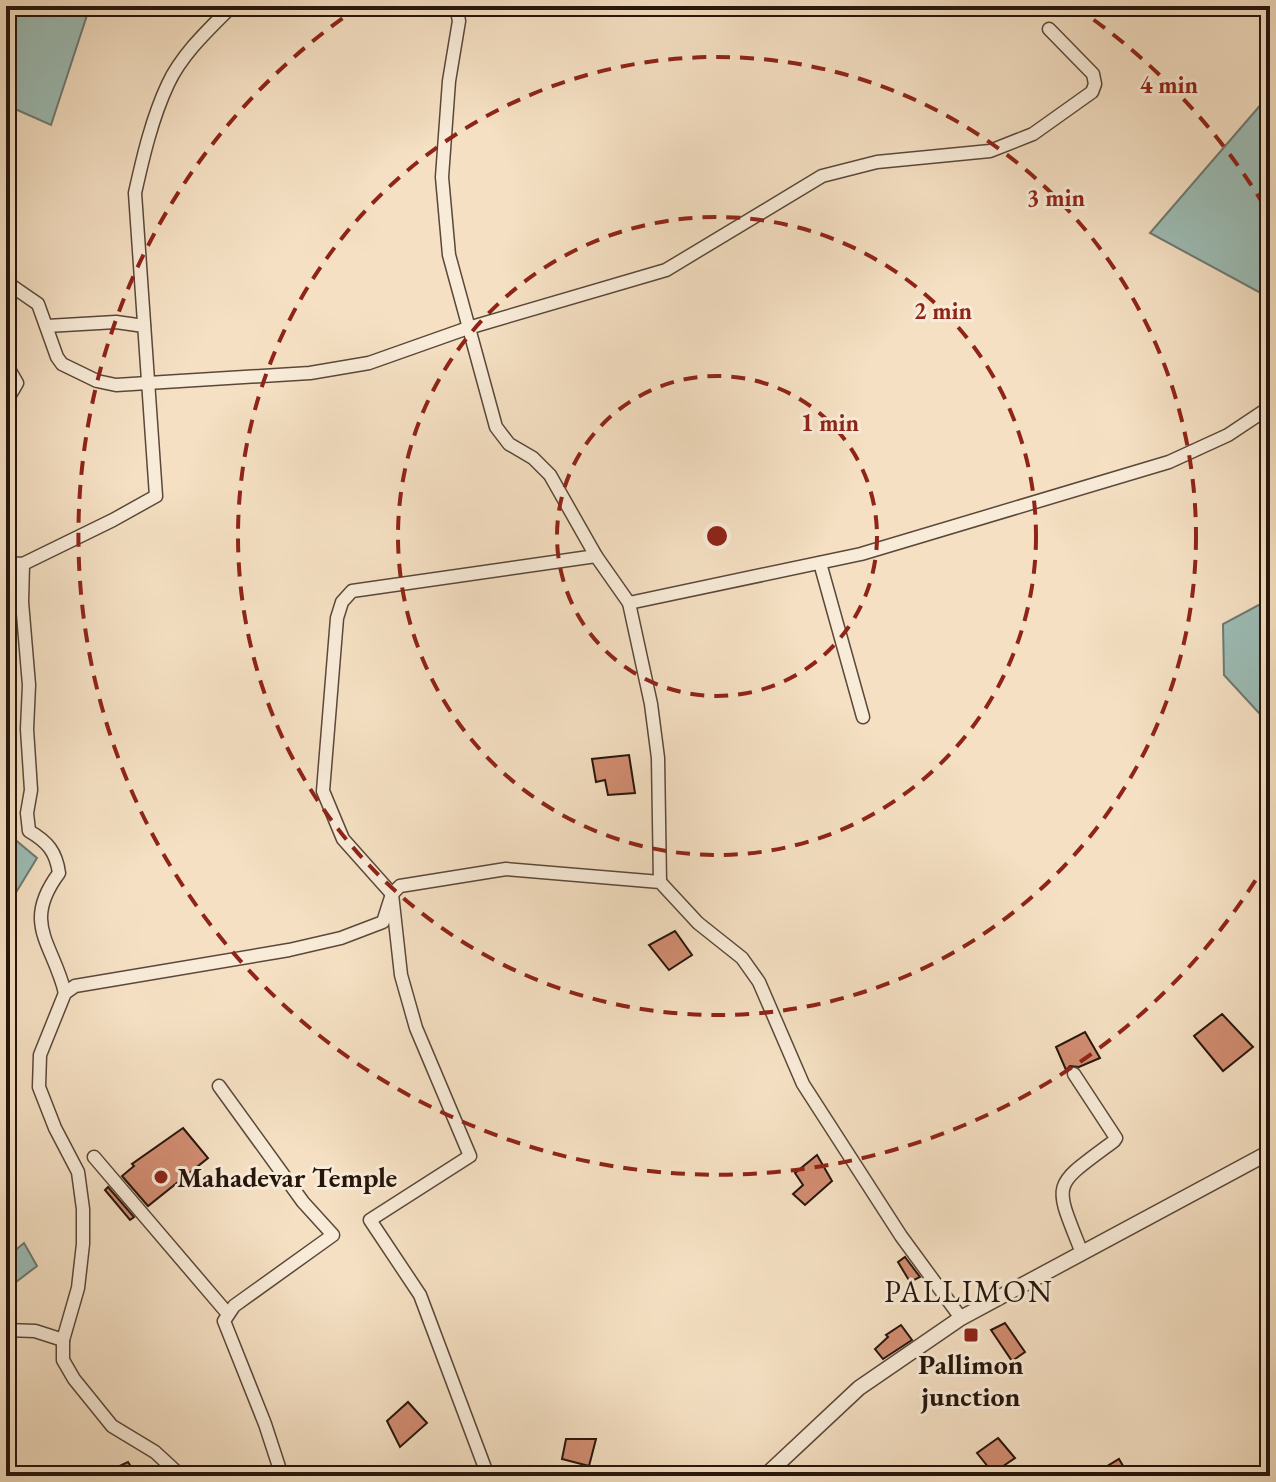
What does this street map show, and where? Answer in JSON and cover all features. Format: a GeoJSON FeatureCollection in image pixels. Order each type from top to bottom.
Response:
{"type":"FeatureCollection","features":[{"type":"Feature","properties":{"kind":"street"},"geometry":{"type":"LineString","coordinates":[[6,563],[23,564],[156,496],[135,193],[143,155],[169,83],[200,39],[232,6]]}},
{"type":"Feature","properties":{"kind":"street"},"geometry":{"type":"LineString","coordinates":[[456,6],[459,21],[449,81],[442,177],[449,255],[496,427],[509,444],[533,458],[550,475],[596,556],[629,603],[651,704],[658,758],[660,882],[698,923],[742,958],[759,982],[803,1084],[901,1236],[961,1318]]}},
{"type":"Feature","properties":{"kind":"street"},"geometry":{"type":"LineString","coordinates":[[6,282],[34,299],[42,310],[62,364],[105,384],[310,373],[369,363],[468,328],[666,270],[822,176],[877,162],[990,151],[1033,134],[1092,92],[1095,84],[1093,74],[1049,29]]}},
{"type":"Feature","properties":{"kind":"street"},"geometry":{"type":"LineString","coordinates":[[47,326],[116,322],[144,326]]}},
{"type":"Feature","properties":{"kind":"street"},"geometry":{"type":"LineString","coordinates":[[6,364],[17,383],[6,402]]}},
{"type":"Feature","properties":{"kind":"street"},"geometry":{"type":"LineString","coordinates":[[629,603],[861,554],[1169,462],[1228,435],[1270,407]]}},
{"type":"Feature","properties":{"kind":"street"},"geometry":{"type":"LineString","coordinates":[[460,1476],[488,1476],[420,1295],[370,1220],[470,1156],[416,1028],[401,975],[392,894],[343,839],[323,791],[337,618],[342,602],[352,591],[596,556]]}},
{"type":"Feature","properties":{"kind":"street"},"geometry":{"type":"LineString","coordinates":[[820,563],[863,717]]}},
{"type":"Feature","properties":{"kind":"street"},"geometry":{"type":"LineString","coordinates":[[23,564],[31,790],[27,813],[29,831],[45,840],[57,857],[59,873],[46,891],[40,911],[40,928],[65,993]]}},
{"type":"Feature","properties":{"kind":"street"},"geometry":{"type":"LineString","coordinates":[[181,1476],[155,1452],[112,1426],[74,1379],[63,1360],[63,1340],[78,1288],[83,1209],[78,1172],[39,1087],[40,1055],[65,993],[75,986],[289,950],[341,938],[383,922],[392,894],[400,886],[506,869],[660,882]]}},
{"type":"Feature","properties":{"kind":"street"},"geometry":{"type":"LineString","coordinates":[[1074,1074],[1116,1138],[1072,1173],[1061,1194],[1082,1253]]}},
{"type":"Feature","properties":{"kind":"street"},"geometry":{"type":"LineString","coordinates":[[219,1086],[303,1202],[333,1235],[234,1306],[224,1321],[282,1476]]}},
{"type":"Feature","properties":{"kind":"street"},"geometry":{"type":"LineString","coordinates":[[765,1476],[859,1388],[961,1318],[1270,1152]]}},
{"type":"Feature","properties":{"kind":"street"},"geometry":{"type":"LineString","coordinates":[[94,1157],[228,1314]]}},
{"type":"Feature","properties":{"kind":"street"},"geometry":{"type":"LineString","coordinates":[[6,1330],[35,1331],[63,1340]]}},
{"type":"Feature","properties":{"kind":"water"},"geometry":{"type":"Polygon","coordinates":[[[6,6],[90,6],[51,125],[6,105],[6,6]]]}},
{"type":"Feature","properties":{"kind":"water"},"geometry":{"type":"Polygon","coordinates":[[[1270,94],[1270,298],[1150,233],[1270,94]]]}},
{"type":"Feature","properties":{"kind":"water"},"geometry":{"type":"Polygon","coordinates":[[[1270,599],[1270,725],[1224,675],[1223,624],[1270,599]]]}},
{"type":"Feature","properties":{"kind":"water"},"geometry":{"type":"Polygon","coordinates":[[[6,832],[37,858],[12,899],[6,949],[6,832]]]}},
{"type":"Feature","properties":{"kind":"water"},"geometry":{"type":"Polygon","coordinates":[[[24,1243],[37,1266],[16,1282],[6,1267],[6,1258],[24,1243]]]}},
{"type":"Feature","properties":{"kind":"building"},"geometry":{"type":"Polygon","coordinates":[[[629,755],[635,793],[608,795],[605,780],[596,782],[592,759],[629,755]]]}},
{"type":"Feature","properties":{"kind":"building"},"geometry":{"type":"Polygon","coordinates":[[[675,931],[692,955],[669,970],[649,945],[675,931]]]}},
{"type":"Feature","properties":{"kind":"building"},"geometry":{"type":"Polygon","coordinates":[[[1222,1014],[1253,1047],[1223,1071],[1194,1036],[1222,1014]]]}},
{"type":"Feature","properties":{"kind":"building"},"geometry":{"type":"Polygon","coordinates":[[[1085,1032],[1100,1058],[1079,1067],[1070,1066],[1066,1070],[1056,1047],[1085,1032]]]}},
{"type":"Feature","properties":{"kind":"building","name":"Mahadevar Temple"},"geometry":{"type":"Polygon","coordinates":[[[183,1128],[208,1158],[148,1206],[122,1176],[134,1166],[132,1164],[183,1128]]]}},
{"type":"Feature","properties":{"kind":"building"},"geometry":{"type":"Polygon","coordinates":[[[817,1155],[832,1181],[805,1205],[793,1194],[803,1185],[795,1173],[817,1155]]]}},
{"type":"Feature","properties":{"kind":"building"},"geometry":{"type":"Polygon","coordinates":[[[108,1187],[134,1217],[130,1220],[105,1190],[108,1187]]]}},
{"type":"Feature","properties":{"kind":"building"},"geometry":{"type":"Polygon","coordinates":[[[905,1257],[920,1277],[910,1282],[898,1262],[905,1257]]]}},
{"type":"Feature","properties":{"kind":"building"},"geometry":{"type":"Polygon","coordinates":[[[1005,1323],[1025,1352],[1012,1361],[991,1330],[1005,1323]]]}},
{"type":"Feature","properties":{"kind":"building"},"geometry":{"type":"Polygon","coordinates":[[[901,1325],[912,1340],[883,1359],[875,1349],[888,1337],[886,1335],[901,1325]]]}},
{"type":"Feature","properties":{"kind":"building"},"geometry":{"type":"Polygon","coordinates":[[[408,1402],[427,1423],[400,1447],[387,1421],[408,1402]]]}},
{"type":"Feature","properties":{"kind":"building"},"geometry":{"type":"Polygon","coordinates":[[[998,1438],[1015,1458],[993,1473],[977,1453],[998,1438]]]}},
{"type":"Feature","properties":{"kind":"building"},"geometry":{"type":"Polygon","coordinates":[[[566,1439],[596,1439],[589,1466],[562,1459],[566,1439]]]}},
{"type":"Feature","properties":{"kind":"building"},"geometry":{"type":"Polygon","coordinates":[[[1119,1459],[1129,1476],[1091,1476],[1119,1459]]]}},
{"type":"Feature","properties":{"kind":"building"},"geometry":{"type":"Polygon","coordinates":[[[128,1462],[137,1476],[98,1476],[128,1462]]]}},
{"type":"Feature","properties":{"kind":"place","name":"Mahadevar Temple"},"geometry":{"type":"Point","coordinates":[161,1177]}},
{"type":"Feature","properties":{"kind":"place","name":"Pallimon junction"},"geometry":{"type":"Point","coordinates":[971,1335]}},
{"type":"Feature","properties":{"kind":"district","name":"PALLIMON"},"geometry":{"type":"Point","coordinates":[969,1291]}}]}
